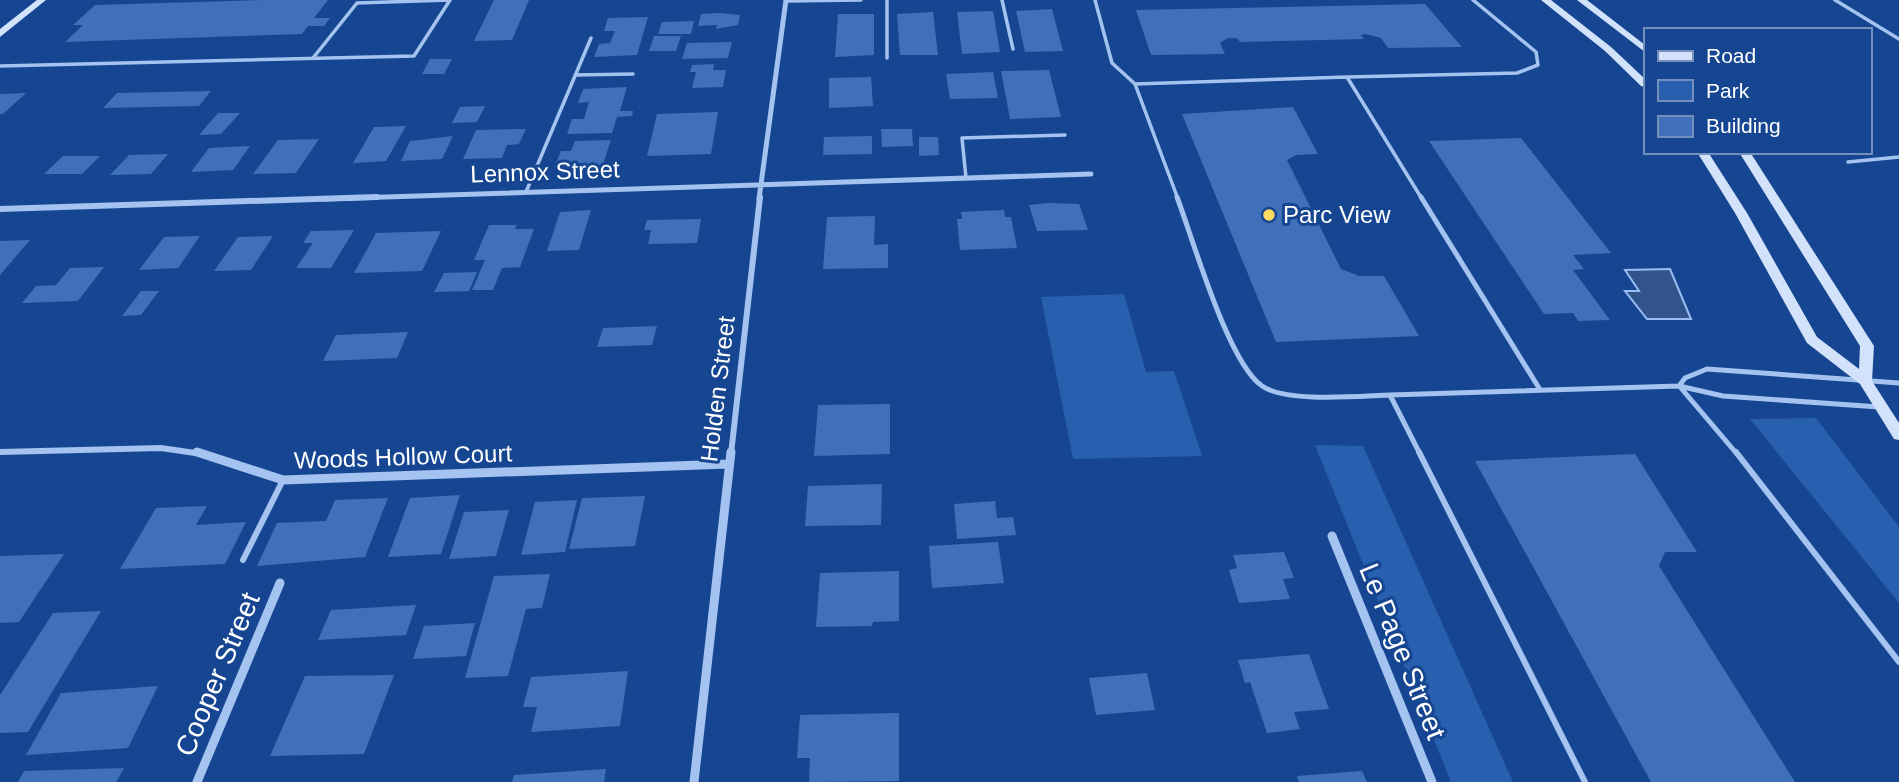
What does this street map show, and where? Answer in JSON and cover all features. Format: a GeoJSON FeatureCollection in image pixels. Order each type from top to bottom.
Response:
{"type":"FeatureCollection","features":[{"type":"Feature","properties":{"kind":"main road"},"geometry":{"type":"LineString","coordinates":[[0,34],[42,0]]}},
{"type":"Feature","properties":{"kind":"main road"},"geometry":{"type":"LineString","coordinates":[[1545,0],[1608,49],[1644,83]]}},
{"type":"Feature","properties":{"kind":"main road"},"geometry":{"type":"LineString","coordinates":[[1581,0],[1644,48]]}},
{"type":"Feature","properties":{"kind":"main road"},"geometry":{"type":"LineString","coordinates":[[1703,154],[1741,213],[1812,340],[1865,380],[1899,435]]}},
{"type":"Feature","properties":{"kind":"main road"},"geometry":{"type":"LineString","coordinates":[[1745,154],[1867,346],[1865,380]]}},
{"type":"Feature","properties":{"kind":"street","name":"Holden Street"},"geometry":{"type":"LineString","coordinates":[[694,782],[761,185],[786,1]]}},
{"type":"Feature","properties":{"kind":"street","name":"Lennox Street"},"geometry":{"type":"LineString","coordinates":[[0,209],[1091,174]]}},
{"type":"Feature","properties":{"kind":"street","name":"Woods Hollow Court"},"geometry":{"type":"LineString","coordinates":[[0,452],[161,448],[197,452],[283,480],[729,464]]}},
{"type":"Feature","properties":{"kind":"street","name":"Le Page Street"},"geometry":{"type":"LineString","coordinates":[[1332,536],[1432,782]]}},
{"type":"Feature","properties":{"kind":"street","name":"Cooper Street"},"geometry":{"type":"LineString","coordinates":[[197,782],[280,583]]}},
{"type":"Feature","properties":{"kind":"lane"},"geometry":{"type":"LineString","coordinates":[[0,66],[414,56],[450,0],[357,3],[313,58]]}},
{"type":"Feature","properties":{"kind":"lane"},"geometry":{"type":"LineString","coordinates":[[786,1],[861,0]]}},
{"type":"Feature","properties":{"kind":"lane"},"geometry":{"type":"LineString","coordinates":[[887,0],[887,58]]}},
{"type":"Feature","properties":{"kind":"lane"},"geometry":{"type":"LineString","coordinates":[[1002,0],[1013,49]]}},
{"type":"Feature","properties":{"kind":"lane"},"geometry":{"type":"LineString","coordinates":[[1096,0],[1112,63],[1135,84],[1238,359],[1263,387],[1304,397],[1539,388],[1679,386],[1723,396],[1880,408]]}},
{"type":"Feature","properties":{"kind":"lane"},"geometry":{"type":"LineString","coordinates":[[1135,84],[1517,73],[1538,65],[1536,52],[1473,0]]}},
{"type":"Feature","properties":{"kind":"lane"},"geometry":{"type":"LineString","coordinates":[[1835,0],[1899,39]]}},
{"type":"Feature","properties":{"kind":"lane"},"geometry":{"type":"LineString","coordinates":[[526,192],[591,38]]}},
{"type":"Feature","properties":{"kind":"lane"},"geometry":{"type":"LineString","coordinates":[[575,75],[633,74]]}},
{"type":"Feature","properties":{"kind":"lane"},"geometry":{"type":"LineString","coordinates":[[1347,77],[1539,388]]}},
{"type":"Feature","properties":{"kind":"lane"},"geometry":{"type":"LineString","coordinates":[[967,178],[962,138],[1065,135]]}},
{"type":"Feature","properties":{"kind":"lane"},"geometry":{"type":"LineString","coordinates":[[1848,162],[1899,157]]}},
{"type":"Feature","properties":{"kind":"lane"},"geometry":{"type":"LineString","coordinates":[[1679,386],[1685,379],[1707,369],[1899,383]]}},
{"type":"Feature","properties":{"kind":"lane"},"geometry":{"type":"LineString","coordinates":[[1679,386],[1724,437],[1899,662]]}},
{"type":"Feature","properties":{"kind":"lane"},"geometry":{"type":"LineString","coordinates":[[1390,395],[1585,782]]}},
{"type":"Feature","properties":{"kind":"lane"},"geometry":{"type":"LineString","coordinates":[[243,560],[283,480]]}},
{"type":"Feature","properties":{"kind":"green space"},"geometry":{"type":"Polygon","coordinates":[[[1124,294],[1146,372],[1174,371],[1202,456],[1073,459],[1041,297],[1124,294]]]}},
{"type":"Feature","properties":{"kind":"green space"},"geometry":{"type":"Polygon","coordinates":[[[1816,418],[1899,527],[1899,603],[1750,419],[1816,418]]]}},
{"type":"Feature","properties":{"kind":"green space"},"geometry":{"type":"Polygon","coordinates":[[[1315,445],[1363,446],[1513,782],[1451,782],[1315,445]]]}},
{"type":"Feature","properties":{"kind":"shaded area"},"geometry":{"type":"Polygon","coordinates":[[[1670,269],[1691,319],[1647,319],[1625,291],[1639,291],[1625,270],[1670,269]]]}},
{"type":"Feature","properties":{"kind":"building"},"geometry":{"type":"Polygon","coordinates":[[[328,0],[314,18],[330,18],[324,26],[308,26],[302,34],[65,42],[83,25],[73,25],[95,5],[328,0]]]}},
{"type":"Feature","properties":{"kind":"building"},"geometry":{"type":"Polygon","coordinates":[[[494,0],[529,0],[512,40],[474,41],[494,0]]]}},
{"type":"Feature","properties":{"kind":"building"},"geometry":{"type":"Polygon","coordinates":[[[1425,4],[1462,47],[1388,48],[1381,38],[1366,34],[1361,35],[1364,39],[1240,42],[1237,38],[1228,38],[1220,43],[1225,54],[1151,55],[1136,10],[1425,4]]]}},
{"type":"Feature","properties":{"kind":"building"},"geometry":{"type":"Polygon","coordinates":[[[1052,9],[1063,51],[1025,52],[1016,11],[1052,9]]]}},
{"type":"Feature","properties":{"kind":"building"},"geometry":{"type":"Polygon","coordinates":[[[993,11],[1000,52],[962,54],[957,12],[993,11]]]}},
{"type":"Feature","properties":{"kind":"building"},"geometry":{"type":"Polygon","coordinates":[[[933,12],[938,55],[900,55],[897,14],[933,12]]]}},
{"type":"Feature","properties":{"kind":"building"},"geometry":{"type":"Polygon","coordinates":[[[701,14],[740,15],[738,25],[716,29],[717,25],[698,26],[701,14]]]}},
{"type":"Feature","properties":{"kind":"building"},"geometry":{"type":"Polygon","coordinates":[[[838,14],[874,14],[874,55],[835,57],[838,14]]]}},
{"type":"Feature","properties":{"kind":"building"},"geometry":{"type":"Polygon","coordinates":[[[648,17],[637,55],[594,57],[599,44],[610,43],[615,31],[604,31],[608,18],[648,17]]]}},
{"type":"Feature","properties":{"kind":"building"},"geometry":{"type":"Polygon","coordinates":[[[694,21],[691,34],[658,34],[662,22],[694,21]]]}},
{"type":"Feature","properties":{"kind":"building"},"geometry":{"type":"Polygon","coordinates":[[[654,36],[681,36],[676,51],[649,51],[654,36]]]}},
{"type":"Feature","properties":{"kind":"building"},"geometry":{"type":"Polygon","coordinates":[[[732,42],[728,58],[682,59],[687,43],[732,42]]]}},
{"type":"Feature","properties":{"kind":"building"},"geometry":{"type":"Polygon","coordinates":[[[430,59],[452,59],[444,74],[422,74],[430,59]]]}},
{"type":"Feature","properties":{"kind":"building"},"geometry":{"type":"Polygon","coordinates":[[[714,64],[713,70],[726,70],[723,87],[692,88],[696,72],[690,72],[692,65],[714,64]]]}},
{"type":"Feature","properties":{"kind":"building"},"geometry":{"type":"Polygon","coordinates":[[[1049,70],[1061,117],[1010,119],[1001,71],[1049,70]]]}},
{"type":"Feature","properties":{"kind":"building"},"geometry":{"type":"Polygon","coordinates":[[[993,72],[998,98],[950,99],[946,74],[993,72]]]}},
{"type":"Feature","properties":{"kind":"building"},"geometry":{"type":"Polygon","coordinates":[[[871,77],[873,106],[829,108],[829,78],[871,77]]]}},
{"type":"Feature","properties":{"kind":"building"},"geometry":{"type":"Polygon","coordinates":[[[627,87],[620,111],[633,111],[632,116],[617,117],[612,133],[567,134],[572,119],[584,119],[589,102],[578,103],[583,89],[627,87]]]}},
{"type":"Feature","properties":{"kind":"building"},"geometry":{"type":"Polygon","coordinates":[[[211,91],[199,106],[103,108],[117,93],[211,91]]]}},
{"type":"Feature","properties":{"kind":"building"},"geometry":{"type":"Polygon","coordinates":[[[26,93],[3,114],[0,114],[0,94],[26,93]]]}},
{"type":"Feature","properties":{"kind":"building"},"geometry":{"type":"Polygon","coordinates":[[[485,106],[477,122],[452,123],[460,107],[485,106]]]}},
{"type":"Feature","properties":{"kind":"building","name":"Parc View"},"geometry":{"type":"Polygon","coordinates":[[[1293,107],[1318,154],[1296,155],[1287,160],[1341,269],[1359,276],[1384,276],[1419,336],[1276,342],[1182,114],[1293,107]]]}},
{"type":"Feature","properties":{"kind":"building"},"geometry":{"type":"Polygon","coordinates":[[[718,112],[711,154],[647,156],[657,114],[718,112]]]}},
{"type":"Feature","properties":{"kind":"building"},"geometry":{"type":"Polygon","coordinates":[[[218,113],[240,113],[221,134],[199,135],[218,113]]]}},
{"type":"Feature","properties":{"kind":"building"},"geometry":{"type":"Polygon","coordinates":[[[406,126],[386,161],[353,163],[374,127],[406,126]]]}},
{"type":"Feature","properties":{"kind":"building"},"geometry":{"type":"Polygon","coordinates":[[[526,129],[519,144],[507,145],[502,158],[463,159],[476,130],[526,129]]]}},
{"type":"Feature","properties":{"kind":"building"},"geometry":{"type":"Polygon","coordinates":[[[881,129],[912,129],[913,146],[882,147],[881,129]]]}},
{"type":"Feature","properties":{"kind":"building"},"geometry":{"type":"Polygon","coordinates":[[[453,136],[442,159],[401,161],[410,141],[453,136]]]}},
{"type":"Feature","properties":{"kind":"building"},"geometry":{"type":"Polygon","coordinates":[[[872,136],[872,154],[823,155],[824,137],[872,136]]]}},
{"type":"Feature","properties":{"kind":"building"},"geometry":{"type":"Polygon","coordinates":[[[919,137],[938,137],[939,155],[919,156],[919,137]]]}},
{"type":"Feature","properties":{"kind":"building"},"geometry":{"type":"Polygon","coordinates":[[[1521,138],[1611,253],[1573,255],[1584,269],[1573,270],[1610,320],[1578,321],[1573,313],[1544,314],[1429,141],[1521,138]]]}},
{"type":"Feature","properties":{"kind":"building"},"geometry":{"type":"Polygon","coordinates":[[[319,139],[296,173],[253,174],[278,140],[319,139]]]}},
{"type":"Feature","properties":{"kind":"building"},"geometry":{"type":"Polygon","coordinates":[[[611,140],[602,167],[554,168],[561,151],[571,151],[575,141],[611,140]]]}},
{"type":"Feature","properties":{"kind":"building"},"geometry":{"type":"Polygon","coordinates":[[[250,146],[233,170],[191,172],[209,148],[250,146]]]}},
{"type":"Feature","properties":{"kind":"building"},"geometry":{"type":"Polygon","coordinates":[[[168,154],[151,174],[110,175],[129,155],[168,154]]]}},
{"type":"Feature","properties":{"kind":"building"},"geometry":{"type":"Polygon","coordinates":[[[63,156],[100,156],[82,174],[44,174],[63,156]]]}},
{"type":"Feature","properties":{"kind":"building"},"geometry":{"type":"Polygon","coordinates":[[[1079,204],[1088,230],[1037,231],[1029,205],[1079,204]]]}},
{"type":"Feature","properties":{"kind":"building"},"geometry":{"type":"Polygon","coordinates":[[[591,210],[579,250],[547,251],[560,212],[591,210]]]}},
{"type":"Feature","properties":{"kind":"building"},"geometry":{"type":"Polygon","coordinates":[[[1004,210],[1005,217],[1011,217],[1017,248],[960,250],[957,219],[962,219],[961,212],[1004,210]]]}},
{"type":"Feature","properties":{"kind":"building"},"geometry":{"type":"Polygon","coordinates":[[[875,216],[874,245],[888,244],[888,268],[823,269],[827,217],[875,216]]]}},
{"type":"Feature","properties":{"kind":"building"},"geometry":{"type":"Polygon","coordinates":[[[701,219],[697,243],[648,244],[651,230],[644,230],[647,220],[701,219]]]}},
{"type":"Feature","properties":{"kind":"building"},"geometry":{"type":"Polygon","coordinates":[[[489,225],[517,225],[515,229],[534,229],[520,267],[502,268],[493,290],[472,290],[485,260],[474,260],[489,225]]]}},
{"type":"Feature","properties":{"kind":"building"},"geometry":{"type":"Polygon","coordinates":[[[354,230],[331,268],[296,268],[313,243],[303,243],[311,231],[354,230]]]}},
{"type":"Feature","properties":{"kind":"building"},"geometry":{"type":"Polygon","coordinates":[[[441,231],[422,271],[354,273],[376,233],[441,231]]]}},
{"type":"Feature","properties":{"kind":"building"},"geometry":{"type":"Polygon","coordinates":[[[200,236],[178,268],[139,270],[164,237],[200,236]]]}},
{"type":"Feature","properties":{"kind":"building"},"geometry":{"type":"Polygon","coordinates":[[[273,236],[251,270],[214,271],[238,237],[273,236]]]}},
{"type":"Feature","properties":{"kind":"building"},"geometry":{"type":"Polygon","coordinates":[[[30,240],[0,275],[0,241],[30,240]]]}},
{"type":"Feature","properties":{"kind":"building"},"geometry":{"type":"Polygon","coordinates":[[[104,267],[78,301],[22,303],[36,286],[56,285],[70,268],[104,267]]]}},
{"type":"Feature","properties":{"kind":"building"},"geometry":{"type":"Polygon","coordinates":[[[477,272],[469,291],[434,292],[444,273],[477,272]]]}},
{"type":"Feature","properties":{"kind":"building"},"geometry":{"type":"Polygon","coordinates":[[[141,291],[159,291],[141,315],[122,316],[141,291]]]}},
{"type":"Feature","properties":{"kind":"building"},"geometry":{"type":"Polygon","coordinates":[[[657,326],[652,345],[597,347],[603,328],[657,326]]]}},
{"type":"Feature","properties":{"kind":"building"},"geometry":{"type":"Polygon","coordinates":[[[408,332],[397,358],[323,361],[336,335],[408,332]]]}},
{"type":"Feature","properties":{"kind":"building"},"geometry":{"type":"Polygon","coordinates":[[[890,404],[890,454],[814,456],[818,405],[890,404]]]}},
{"type":"Feature","properties":{"kind":"building"},"geometry":{"type":"Polygon","coordinates":[[[1635,454],[1697,552],[1665,552],[1659,566],[1795,782],[1651,782],[1475,461],[1635,454]]]}},
{"type":"Feature","properties":{"kind":"building"},"geometry":{"type":"Polygon","coordinates":[[[882,484],[881,525],[805,526],[808,486],[882,484]]]}},
{"type":"Feature","properties":{"kind":"building"},"geometry":{"type":"Polygon","coordinates":[[[460,495],[441,554],[388,557],[410,498],[460,495]]]}},
{"type":"Feature","properties":{"kind":"building"},"geometry":{"type":"Polygon","coordinates":[[[645,496],[635,546],[569,549],[582,498],[645,496]]]}},
{"type":"Feature","properties":{"kind":"building"},"geometry":{"type":"Polygon","coordinates":[[[388,498],[365,557],[257,566],[277,523],[326,521],[335,500],[388,498]]]}},
{"type":"Feature","properties":{"kind":"building"},"geometry":{"type":"Polygon","coordinates":[[[577,500],[565,552],[521,555],[535,502],[577,500]]]}},
{"type":"Feature","properties":{"kind":"building"},"geometry":{"type":"Polygon","coordinates":[[[995,501],[997,518],[1013,517],[1016,535],[957,539],[954,504],[995,501]]]}},
{"type":"Feature","properties":{"kind":"building"},"geometry":{"type":"Polygon","coordinates":[[[207,506],[196,525],[246,522],[225,564],[120,569],[156,508],[207,506]]]}},
{"type":"Feature","properties":{"kind":"building"},"geometry":{"type":"Polygon","coordinates":[[[509,510],[496,556],[449,559],[464,512],[509,510]]]}},
{"type":"Feature","properties":{"kind":"building"},"geometry":{"type":"Polygon","coordinates":[[[998,542],[1004,583],[932,588],[929,546],[998,542]]]}},
{"type":"Feature","properties":{"kind":"building"},"geometry":{"type":"Polygon","coordinates":[[[1284,552],[1294,578],[1283,579],[1290,599],[1239,603],[1229,570],[1237,568],[1233,555],[1284,552]]]}},
{"type":"Feature","properties":{"kind":"building"},"geometry":{"type":"Polygon","coordinates":[[[64,554],[19,622],[0,623],[0,556],[64,554]]]}},
{"type":"Feature","properties":{"kind":"building"},"geometry":{"type":"Polygon","coordinates":[[[899,571],[899,621],[873,622],[872,626],[816,627],[820,573],[899,571]]]}},
{"type":"Feature","properties":{"kind":"building"},"geometry":{"type":"Polygon","coordinates":[[[550,574],[542,608],[526,609],[508,676],[465,678],[494,576],[550,574]]]}},
{"type":"Feature","properties":{"kind":"building"},"geometry":{"type":"Polygon","coordinates":[[[416,605],[406,635],[318,640],[331,610],[416,605]]]}},
{"type":"Feature","properties":{"kind":"building"},"geometry":{"type":"Polygon","coordinates":[[[101,611],[28,732],[0,733],[0,695],[53,613],[101,611]]]}},
{"type":"Feature","properties":{"kind":"building"},"geometry":{"type":"Polygon","coordinates":[[[475,623],[466,656],[413,659],[424,626],[475,623]]]}},
{"type":"Feature","properties":{"kind":"building"},"geometry":{"type":"Polygon","coordinates":[[[1309,654],[1329,709],[1294,712],[1300,729],[1267,733],[1250,682],[1245,683],[1238,660],[1309,654]]]}},
{"type":"Feature","properties":{"kind":"building"},"geometry":{"type":"Polygon","coordinates":[[[628,671],[620,726],[531,732],[537,707],[523,707],[531,677],[628,671]]]}},
{"type":"Feature","properties":{"kind":"building"},"geometry":{"type":"Polygon","coordinates":[[[1147,673],[1155,710],[1096,715],[1089,678],[1147,673]]]}},
{"type":"Feature","properties":{"kind":"building"},"geometry":{"type":"Polygon","coordinates":[[[394,675],[364,754],[270,756],[305,676],[394,675]]]}},
{"type":"Feature","properties":{"kind":"building"},"geometry":{"type":"Polygon","coordinates":[[[158,686],[128,748],[26,755],[61,693],[158,686]]]}},
{"type":"Feature","properties":{"kind":"building"},"geometry":{"type":"Polygon","coordinates":[[[899,713],[899,781],[809,782],[810,758],[797,758],[800,715],[899,713]]]}},
{"type":"Feature","properties":{"kind":"building"},"geometry":{"type":"Polygon","coordinates":[[[124,768],[116,782],[18,782],[24,771],[124,768]]]}},
{"type":"Feature","properties":{"kind":"building"},"geometry":{"type":"Polygon","coordinates":[[[606,769],[604,782],[512,782],[514,775],[606,769]]]}},
{"type":"Feature","properties":{"kind":"building"},"geometry":{"type":"Polygon","coordinates":[[[1362,771],[1367,782],[1299,782],[1297,776],[1362,771]]]}},
{"type":"Feature","properties":{"kind":"place","name":"Parc View"},"geometry":{"type":"Point","coordinates":[1269,215]}}]}
